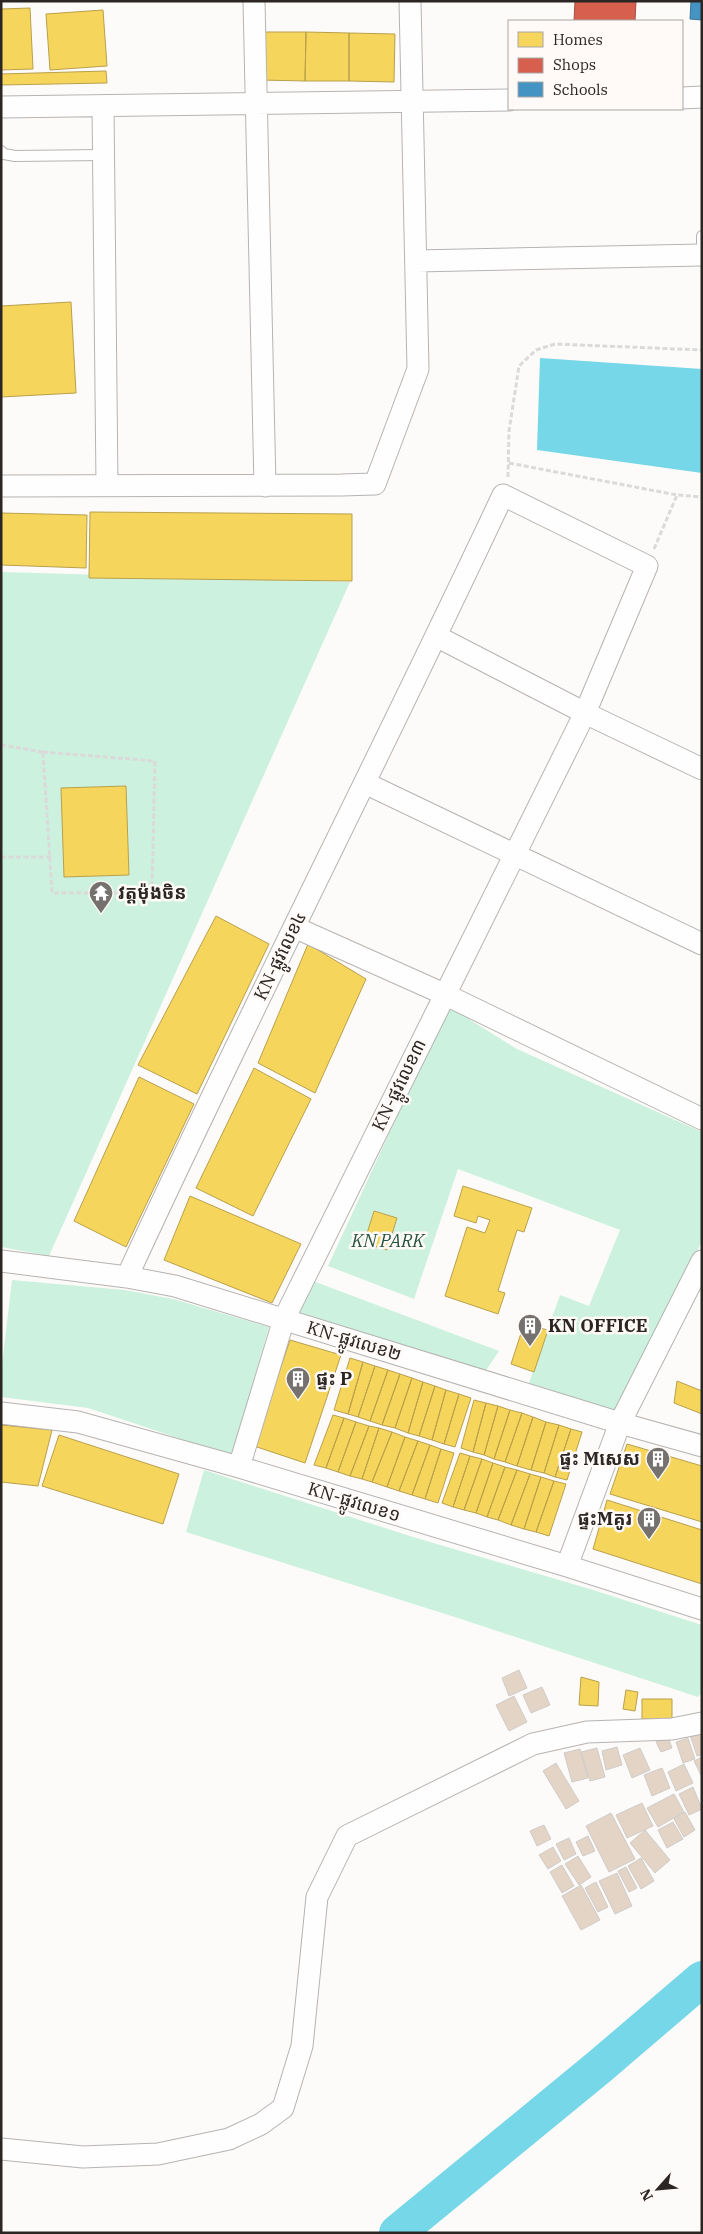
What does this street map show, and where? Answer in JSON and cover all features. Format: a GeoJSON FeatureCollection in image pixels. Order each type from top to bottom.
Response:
{"type":"FeatureCollection","features":[{"type":"Feature","properties":{"kind":"street"},"geometry":{"type":"LineString","coordinates":[[254,1],[264,486]]}},
{"type":"Feature","properties":{"kind":"street"},"geometry":{"type":"LineString","coordinates":[[1,486],[375,484],[418,369],[410,1]]}},
{"type":"Feature","properties":{"kind":"street"},"geometry":{"type":"LineString","coordinates":[[683,98],[702,97]]}},
{"type":"Feature","properties":{"kind":"street"},"geometry":{"type":"LineString","coordinates":[[1,108],[508,100]]}},
{"type":"Feature","properties":{"kind":"street"},"geometry":{"type":"LineString","coordinates":[[103,106],[108,486]]}},
{"type":"Feature","properties":{"kind":"street"},"geometry":{"type":"LineString","coordinates":[[416,261],[702,255]]}},
{"type":"Feature","properties":{"kind":"street"},"geometry":{"type":"LineString","coordinates":[[503,495],[647,566]]}},
{"type":"Feature","properties":{"kind":"street","name":"KN-ផ្លូវលេខ៤"},"geometry":{"type":"LineString","coordinates":[[127,1277],[195,1130],[365,783],[503,495]]}},
{"type":"Feature","properties":{"kind":"street","name":"KN-ផ្លូវលេខ៣"},"geometry":{"type":"LineString","coordinates":[[240,1468],[284,1320],[585,713],[647,566]]}},
{"type":"Feature","properties":{"kind":"street"},"geometry":{"type":"LineString","coordinates":[[436,636],[585,713],[702,769]]}},
{"type":"Feature","properties":{"kind":"street"},"geometry":{"type":"LineString","coordinates":[[365,783],[702,944]]}},
{"type":"Feature","properties":{"kind":"street"},"geometry":{"type":"LineString","coordinates":[[294,927],[444,994],[702,1119]]}},
{"type":"Feature","properties":{"kind":"street","name":"KN-ផ្លូវលេខ២"},"geometry":{"type":"LineString","coordinates":[[1,1261],[127,1277],[175,1286],[620,1423],[702,1446]]}},
{"type":"Feature","properties":{"kind":"street"},"geometry":{"type":"LineString","coordinates":[[567,1566],[620,1423],[702,1261]]}},
{"type":"Feature","properties":{"kind":"street","name":"KN-ផ្លូវលេខ១"},"geometry":{"type":"LineString","coordinates":[[1,1412],[78,1422],[240,1468],[567,1566],[702,1609]]}},
{"type":"Feature","properties":{"kind":"street"},"geometry":{"type":"LineString","coordinates":[[1,2149],[83,2157],[158,2154],[229,2139],[261,2124],[283,2108],[302,2046],[317,1897],[347,1836],[533,1744],[587,1732],[672,1730],[702,1723]]}},
{"type":"Feature","properties":{"kind":"lane"},"geometry":{"type":"LineString","coordinates":[[1,151],[4,154],[14,156],[103,155]]}},
{"type":"Feature","properties":{"kind":"lane"},"geometry":{"type":"LineString","coordinates":[[702,236],[702,255]]}},
{"type":"Feature","properties":{"kind":"path"},"geometry":{"type":"LineString","coordinates":[[503,495],[509,474],[509,431],[519,366],[536,350],[555,344],[702,350]]}},
{"type":"Feature","properties":{"kind":"path"},"geometry":{"type":"LineString","coordinates":[[509,463],[677,495],[702,497]]}},
{"type":"Feature","properties":{"kind":"path"},"geometry":{"type":"LineString","coordinates":[[647,566],[677,495]]}},
{"type":"Feature","properties":{"kind":"path"},"geometry":{"type":"LineString","coordinates":[[1,745],[42,752],[155,762],[152,893],[52,893],[51,857],[42,752]]}},
{"type":"Feature","properties":{"kind":"path"},"geometry":{"type":"LineString","coordinates":[[1,857],[51,857]]}},
{"type":"Feature","properties":{"kind":"green space","name":"វត្តម៉ុងចិន"},"geometry":{"type":"Polygon","coordinates":[[[1,572],[350,582],[49,1256],[1,1247],[1,572]]]}},
{"type":"Feature","properties":{"kind":"green space","name":"KN PARK"},"geometry":{"type":"Polygon","coordinates":[[[448,1006],[517,1049],[702,1132],[702,1241],[616,1418],[525,1394],[560,1295],[589,1306],[620,1230],[458,1169],[414,1299],[328,1266],[448,1006]]]}},
{"type":"Feature","properties":{"kind":"green space"},"geometry":{"type":"Polygon","coordinates":[[[12,1280],[125,1290],[173,1299],[269,1327],[232,1456],[88,1408],[1,1397],[1,1373],[12,1280]]]}},
{"type":"Feature","properties":{"kind":"green space"},"geometry":{"type":"Polygon","coordinates":[[[313,1281],[499,1351],[482,1376],[295,1317],[313,1281]]]}},
{"type":"Feature","properties":{"kind":"green space"},"geometry":{"type":"Polygon","coordinates":[[[204,1470],[413,1537],[590,1589],[702,1625],[702,1692],[698,1697],[461,1619],[186,1532],[204,1470]]]}},
{"type":"Feature","properties":{"kind":"water"},"geometry":{"type":"Polygon","coordinates":[[[540,358],[702,369],[702,473],[537,450],[540,358]]]}},
{"type":"Feature","properties":{"kind":"building: Homes"},"geometry":{"type":"Polygon","coordinates":[[[30,8],[33,69],[1,70],[1,9],[30,8]]]}},
{"type":"Feature","properties":{"kind":"building: Homes"},"geometry":{"type":"Polygon","coordinates":[[[103,10],[107,66],[50,70],[46,14],[103,10]]]}},
{"type":"Feature","properties":{"kind":"building: Homes"},"geometry":{"type":"Polygon","coordinates":[[[261,32],[306,32],[305,81],[260,80],[261,32]]]}},
{"type":"Feature","properties":{"kind":"building: Homes"},"geometry":{"type":"Polygon","coordinates":[[[306,32],[349,33],[349,81],[305,81],[306,32]]]}},
{"type":"Feature","properties":{"kind":"building: Homes"},"geometry":{"type":"Polygon","coordinates":[[[349,33],[395,34],[394,82],[349,81],[349,33]]]}},
{"type":"Feature","properties":{"kind":"building: Homes"},"geometry":{"type":"Polygon","coordinates":[[[106,71],[107,83],[1,85],[1,74],[106,71]]]}},
{"type":"Feature","properties":{"kind":"building: Homes"},"geometry":{"type":"Polygon","coordinates":[[[71,302],[76,393],[1,397],[1,306],[71,302]]]}},
{"type":"Feature","properties":{"kind":"building: Homes"},"geometry":{"type":"Polygon","coordinates":[[[90,512],[352,514],[352,581],[89,578],[90,512]]]}},
{"type":"Feature","properties":{"kind":"building: Homes"},"geometry":{"type":"Polygon","coordinates":[[[1,513],[87,515],[86,568],[1,565],[1,513]]]}},
{"type":"Feature","properties":{"kind":"building: Homes"},"geometry":{"type":"Polygon","coordinates":[[[126,786],[129,875],[64,877],[61,788],[126,786]]]}},
{"type":"Feature","properties":{"kind":"building: Homes"},"geometry":{"type":"Polygon","coordinates":[[[216,916],[269,944],[197,1094],[138,1065],[216,916]]]}},
{"type":"Feature","properties":{"kind":"building: Homes"},"geometry":{"type":"Polygon","coordinates":[[[308,944],[366,979],[315,1093],[258,1063],[308,944]]]}},
{"type":"Feature","properties":{"kind":"building: Homes"},"geometry":{"type":"Polygon","coordinates":[[[254,1068],[311,1099],[253,1216],[196,1188],[254,1068]]]}},
{"type":"Feature","properties":{"kind":"building: Homes"},"geometry":{"type":"Polygon","coordinates":[[[139,1077],[194,1104],[126,1247],[74,1221],[139,1077]]]}},
{"type":"Feature","properties":{"kind":"building: Homes"},"geometry":{"type":"Polygon","coordinates":[[[463,1186],[532,1208],[524,1232],[517,1230],[498,1291],[505,1293],[498,1314],[445,1296],[467,1227],[485,1233],[490,1220],[478,1216],[476,1223],[454,1216],[463,1186]]]}},
{"type":"Feature","properties":{"kind":"building: Homes"},"geometry":{"type":"Polygon","coordinates":[[[190,1196],[301,1244],[272,1303],[164,1260],[190,1196]]]}},
{"type":"Feature","properties":{"kind":"building: Homes"},"geometry":{"type":"Polygon","coordinates":[[[374,1211],[397,1218],[387,1250],[364,1243],[374,1211]]]}},
{"type":"Feature","properties":{"kind":"building: Homes","name":"KN OFFICE"},"geometry":{"type":"Polygon","coordinates":[[[524,1324],[548,1330],[534,1372],[511,1364],[524,1324]]]}},
{"type":"Feature","properties":{"kind":"building: Homes","name":"ផ្ទះ P"},"geometry":{"type":"Polygon","coordinates":[[[290,1340],[341,1355],[305,1463],[254,1446],[290,1340]]]}},
{"type":"Feature","properties":{"kind":"building: Homes"},"geometry":{"type":"Polygon","coordinates":[[[350,1358],[363,1362],[348,1414],[334,1410],[350,1358]]]}},
{"type":"Feature","properties":{"kind":"building: Homes"},"geometry":{"type":"Polygon","coordinates":[[[363,1362],[375,1366],[358,1417],[348,1414],[363,1362]]]}},
{"type":"Feature","properties":{"kind":"building: Homes"},"geometry":{"type":"Polygon","coordinates":[[[375,1366],[388,1370],[370,1421],[358,1417],[375,1366]]]}},
{"type":"Feature","properties":{"kind":"building: Homes"},"geometry":{"type":"Polygon","coordinates":[[[388,1370],[400,1374],[382,1425],[370,1421],[388,1370]]]}},
{"type":"Feature","properties":{"kind":"building: Homes"},"geometry":{"type":"Polygon","coordinates":[[[400,1374],[412,1378],[395,1428],[382,1425],[400,1374]]]}},
{"type":"Feature","properties":{"kind":"building: Homes"},"geometry":{"type":"Polygon","coordinates":[[[412,1378],[423,1382],[408,1433],[395,1428],[412,1378]]]}},
{"type":"Feature","properties":{"kind":"building: Homes"},"geometry":{"type":"Polygon","coordinates":[[[677,1381],[702,1391],[702,1414],[674,1403],[677,1381]]]}},
{"type":"Feature","properties":{"kind":"building: Homes"},"geometry":{"type":"Polygon","coordinates":[[[423,1382],[435,1386],[419,1436],[408,1433],[423,1382]]]}},
{"type":"Feature","properties":{"kind":"building: Homes"},"geometry":{"type":"Polygon","coordinates":[[[435,1386],[446,1390],[432,1440],[419,1436],[435,1386]]]}},
{"type":"Feature","properties":{"kind":"building: Homes"},"geometry":{"type":"Polygon","coordinates":[[[446,1390],[459,1394],[444,1444],[432,1440],[446,1390]]]}},
{"type":"Feature","properties":{"kind":"building: Homes"},"geometry":{"type":"Polygon","coordinates":[[[459,1394],[471,1398],[455,1447],[444,1444],[459,1394]]]}},
{"type":"Feature","properties":{"kind":"building: Homes"},"geometry":{"type":"Polygon","coordinates":[[[474,1400],[486,1403],[473,1452],[461,1448],[474,1400]]]}},
{"type":"Feature","properties":{"kind":"building: Homes"},"geometry":{"type":"Polygon","coordinates":[[[486,1403],[498,1406],[484,1455],[473,1452],[486,1403]]]}},
{"type":"Feature","properties":{"kind":"building: Homes"},"geometry":{"type":"Polygon","coordinates":[[[498,1406],[510,1410],[494,1459],[484,1455],[498,1406]]]}},
{"type":"Feature","properties":{"kind":"building: Homes"},"geometry":{"type":"Polygon","coordinates":[[[510,1410],[522,1413],[505,1462],[494,1459],[510,1410]]]}},
{"type":"Feature","properties":{"kind":"building: Homes"},"geometry":{"type":"Polygon","coordinates":[[[522,1413],[533,1417],[517,1466],[505,1462],[522,1413]]]}},
{"type":"Feature","properties":{"kind":"building: Homes"},"geometry":{"type":"Polygon","coordinates":[[[333,1415],[344,1418],[326,1468],[314,1465],[333,1415]]]}},
{"type":"Feature","properties":{"kind":"building: Homes"},"geometry":{"type":"Polygon","coordinates":[[[533,1417],[546,1422],[531,1470],[517,1466],[533,1417]]]}},
{"type":"Feature","properties":{"kind":"building: Homes"},"geometry":{"type":"Polygon","coordinates":[[[344,1418],[356,1422],[338,1472],[326,1468],[344,1418]]]}},
{"type":"Feature","properties":{"kind":"building: Homes"},"geometry":{"type":"Polygon","coordinates":[[[356,1422],[369,1426],[350,1476],[338,1472],[356,1422]]]}},
{"type":"Feature","properties":{"kind":"building: Homes"},"geometry":{"type":"Polygon","coordinates":[[[546,1422],[559,1425],[544,1473],[531,1470],[546,1422]]]}},
{"type":"Feature","properties":{"kind":"building: Homes"},"geometry":{"type":"Polygon","coordinates":[[[1,1425],[52,1430],[38,1486],[1,1482],[1,1425]]]}},
{"type":"Feature","properties":{"kind":"building: Homes"},"geometry":{"type":"Polygon","coordinates":[[[559,1425],[571,1429],[555,1477],[544,1473],[559,1425]]]}},
{"type":"Feature","properties":{"kind":"building: Homes"},"geometry":{"type":"Polygon","coordinates":[[[369,1426],[379,1428],[362,1479],[350,1476],[369,1426]]]}},
{"type":"Feature","properties":{"kind":"building: Homes"},"geometry":{"type":"Polygon","coordinates":[[[379,1428],[392,1432],[372,1482],[362,1479],[379,1428]]]}},
{"type":"Feature","properties":{"kind":"building: Homes"},"geometry":{"type":"Polygon","coordinates":[[[571,1429],[582,1432],[567,1480],[555,1477],[571,1429]]]}},
{"type":"Feature","properties":{"kind":"building: Homes"},"geometry":{"type":"Polygon","coordinates":[[[392,1432],[405,1437],[387,1487],[372,1482],[392,1432]]]}},
{"type":"Feature","properties":{"kind":"building: Homes"},"geometry":{"type":"Polygon","coordinates":[[[59,1435],[179,1474],[163,1524],[42,1486],[59,1435]]]}},
{"type":"Feature","properties":{"kind":"building: Homes"},"geometry":{"type":"Polygon","coordinates":[[[405,1437],[418,1441],[399,1491],[387,1487],[405,1437]]]}},
{"type":"Feature","properties":{"kind":"building: Homes"},"geometry":{"type":"Polygon","coordinates":[[[418,1441],[430,1445],[412,1495],[399,1491],[418,1441]]]}},
{"type":"Feature","properties":{"kind":"building: Homes","name":"ផ្ទះ Mសេស"},"geometry":{"type":"Polygon","coordinates":[[[627,1444],[702,1466],[702,1522],[610,1494],[627,1444]]]}},
{"type":"Feature","properties":{"kind":"building: Homes"},"geometry":{"type":"Polygon","coordinates":[[[430,1445],[441,1449],[425,1499],[412,1495],[430,1445]]]}},
{"type":"Feature","properties":{"kind":"building: Homes"},"geometry":{"type":"Polygon","coordinates":[[[441,1449],[454,1453],[438,1503],[425,1499],[441,1449]]]}},
{"type":"Feature","properties":{"kind":"building: Homes"},"geometry":{"type":"Polygon","coordinates":[[[460,1453],[470,1456],[453,1507],[442,1503],[460,1453]]]}},
{"type":"Feature","properties":{"kind":"building: Homes"},"geometry":{"type":"Polygon","coordinates":[[[470,1456],[482,1459],[464,1510],[453,1507],[470,1456]]]}},
{"type":"Feature","properties":{"kind":"building: Homes"},"geometry":{"type":"Polygon","coordinates":[[[482,1459],[493,1463],[476,1513],[464,1510],[482,1459]]]}},
{"type":"Feature","properties":{"kind":"building: Homes"},"geometry":{"type":"Polygon","coordinates":[[[493,1463],[505,1467],[487,1517],[476,1513],[493,1463]]]}},
{"type":"Feature","properties":{"kind":"building: Homes"},"geometry":{"type":"Polygon","coordinates":[[[505,1467],[517,1470],[498,1520],[487,1517],[505,1467]]]}},
{"type":"Feature","properties":{"kind":"building: Homes"},"geometry":{"type":"Polygon","coordinates":[[[517,1470],[530,1474],[511,1525],[498,1520],[517,1470]]]}},
{"type":"Feature","properties":{"kind":"building: Homes"},"geometry":{"type":"Polygon","coordinates":[[[530,1474],[541,1477],[524,1529],[511,1525],[530,1474]]]}},
{"type":"Feature","properties":{"kind":"building: Homes"},"geometry":{"type":"Polygon","coordinates":[[[541,1477],[554,1481],[536,1532],[524,1529],[541,1477]]]}},
{"type":"Feature","properties":{"kind":"building: Homes"},"geometry":{"type":"Polygon","coordinates":[[[554,1481],[566,1484],[549,1536],[536,1532],[554,1481]]]}},
{"type":"Feature","properties":{"kind":"building: Homes","name":"ផ្ទះMគូរ"},"geometry":{"type":"Polygon","coordinates":[[[607,1500],[702,1530],[702,1584],[593,1549],[607,1500]]]}},
{"type":"Feature","properties":{"kind":"building: Homes"},"geometry":{"type":"Polygon","coordinates":[[[581,1677],[599,1682],[598,1706],[579,1705],[581,1677]]]}},
{"type":"Feature","properties":{"kind":"building: Homes"},"geometry":{"type":"Polygon","coordinates":[[[626,1690],[638,1692],[635,1711],[623,1709],[626,1690]]]}},
{"type":"Feature","properties":{"kind":"building: Homes"},"geometry":{"type":"Polygon","coordinates":[[[642,1699],[672,1699],[672,1720],[642,1719],[642,1699]]]}},
{"type":"Feature","properties":{"kind":"building: Shops"},"geometry":{"type":"Polygon","coordinates":[[[575,1],[636,1],[635,20],[574,20],[575,1]]]}},
{"type":"Feature","properties":{"kind":"building: Schools"},"geometry":{"type":"Polygon","coordinates":[[[691,1],[702,1],[702,20],[690,19],[691,1]]]}},
{"type":"Feature","properties":{"kind":"building: Other"},"geometry":{"type":"Polygon","coordinates":[[[519,1670],[527,1688],[509,1696],[502,1678],[519,1670]]]}},
{"type":"Feature","properties":{"kind":"building: Other"},"geometry":{"type":"Polygon","coordinates":[[[542,1687],[550,1705],[531,1713],[523,1695],[542,1687]]]}},
{"type":"Feature","properties":{"kind":"building: Other"},"geometry":{"type":"Polygon","coordinates":[[[514,1696],[527,1722],[509,1731],[496,1705],[514,1696]]]}},
{"type":"Feature","properties":{"kind":"building: Other"},"geometry":{"type":"Polygon","coordinates":[[[702,1731],[702,1755],[697,1756],[690,1735],[702,1731]]]}},
{"type":"Feature","properties":{"kind":"building: Other"},"geometry":{"type":"Polygon","coordinates":[[[668,1737],[672,1748],[661,1752],[656,1742],[668,1737]]]}},
{"type":"Feature","properties":{"kind":"building: Other"},"geometry":{"type":"Polygon","coordinates":[[[688,1738],[695,1759],[683,1763],[676,1742],[688,1738]]]}},
{"type":"Feature","properties":{"kind":"building: Other"},"geometry":{"type":"Polygon","coordinates":[[[617,1747],[622,1765],[606,1770],[602,1751],[617,1747]]]}},
{"type":"Feature","properties":{"kind":"building: Other"},"geometry":{"type":"Polygon","coordinates":[[[597,1748],[605,1777],[590,1781],[581,1752],[597,1748]]]}},
{"type":"Feature","properties":{"kind":"building: Other"},"geometry":{"type":"Polygon","coordinates":[[[640,1748],[650,1770],[632,1778],[623,1755],[640,1748]]]}},
{"type":"Feature","properties":{"kind":"building: Other"},"geometry":{"type":"Polygon","coordinates":[[[580,1749],[588,1778],[572,1782],[564,1753],[580,1749]]]}},
{"type":"Feature","properties":{"kind":"building: Other"},"geometry":{"type":"Polygon","coordinates":[[[702,1757],[702,1777],[694,1761],[702,1757]]]}},
{"type":"Feature","properties":{"kind":"building: Other"},"geometry":{"type":"Polygon","coordinates":[[[556,1763],[579,1801],[566,1809],[543,1771],[556,1763]]]}},
{"type":"Feature","properties":{"kind":"building: Other"},"geometry":{"type":"Polygon","coordinates":[[[684,1764],[693,1783],[676,1791],[668,1772],[684,1764]]]}},
{"type":"Feature","properties":{"kind":"building: Other"},"geometry":{"type":"Polygon","coordinates":[[[662,1768],[670,1788],[652,1796],[644,1775],[662,1768]]]}},
{"type":"Feature","properties":{"kind":"building: Other"},"geometry":{"type":"Polygon","coordinates":[[[693,1787],[702,1809],[689,1815],[679,1794],[693,1787]]]}},
{"type":"Feature","properties":{"kind":"building: Other"},"geometry":{"type":"Polygon","coordinates":[[[674,1794],[684,1812],[658,1827],[647,1808],[674,1794]]]}},
{"type":"Feature","properties":{"kind":"building: Other"},"geometry":{"type":"Polygon","coordinates":[[[642,1803],[653,1826],[627,1838],[616,1815],[642,1803]]]}},
{"type":"Feature","properties":{"kind":"building: Other"},"geometry":{"type":"Polygon","coordinates":[[[685,1812],[695,1830],[684,1837],[674,1819],[685,1812]]]}},
{"type":"Feature","properties":{"kind":"building: Other"},"geometry":{"type":"Polygon","coordinates":[[[611,1813],[635,1859],[609,1872],[586,1826],[611,1813]]]}},
{"type":"Feature","properties":{"kind":"building: Other"},"geometry":{"type":"Polygon","coordinates":[[[673,1822],[683,1839],[667,1848],[658,1830],[673,1822]]]}},
{"type":"Feature","properties":{"kind":"building: Other"},"geometry":{"type":"Polygon","coordinates":[[[544,1825],[551,1839],[537,1846],[530,1831],[544,1825]]]}},
{"type":"Feature","properties":{"kind":"building: Other"},"geometry":{"type":"Polygon","coordinates":[[[645,1830],[670,1860],[655,1873],[630,1843],[645,1830]]]}},
{"type":"Feature","properties":{"kind":"building: Other"},"geometry":{"type":"Polygon","coordinates":[[[588,1836],[595,1851],[583,1856],[576,1842],[588,1836]]]}},
{"type":"Feature","properties":{"kind":"building: Other"},"geometry":{"type":"Polygon","coordinates":[[[569,1838],[576,1854],[564,1860],[556,1844],[569,1838]]]}},
{"type":"Feature","properties":{"kind":"building: Other"},"geometry":{"type":"Polygon","coordinates":[[[553,1847],[561,1861],[548,1869],[539,1855],[553,1847]]]}},
{"type":"Feature","properties":{"kind":"building: Other"},"geometry":{"type":"Polygon","coordinates":[[[578,1856],[591,1877],[579,1885],[565,1864],[578,1856]]]}},
{"type":"Feature","properties":{"kind":"building: Other"},"geometry":{"type":"Polygon","coordinates":[[[641,1858],[654,1881],[641,1889],[628,1866],[641,1858]]]}},
{"type":"Feature","properties":{"kind":"building: Other"},"geometry":{"type":"Polygon","coordinates":[[[562,1865],[574,1886],[562,1893],[550,1872],[562,1865]]]}},
{"type":"Feature","properties":{"kind":"building: Other"},"geometry":{"type":"Polygon","coordinates":[[[626,1867],[637,1888],[629,1892],[618,1871],[626,1867]]]}},
{"type":"Feature","properties":{"kind":"building: Other"},"geometry":{"type":"Polygon","coordinates":[[[617,1873],[632,1906],[615,1914],[599,1881],[617,1873]]]}},
{"type":"Feature","properties":{"kind":"building: Other"},"geometry":{"type":"Polygon","coordinates":[[[596,1882],[608,1907],[598,1912],[585,1888],[596,1882]]]}},
{"type":"Feature","properties":{"kind":"building: Other"},"geometry":{"type":"Polygon","coordinates":[[[581,1885],[600,1920],[581,1930],[562,1896],[581,1885]]]}},
{"type":"Feature","properties":{"kind":"waterway"},"geometry":{"type":"LineString","coordinates":[[397,2233],[599,2067],[702,1979]]}},
{"type":"Feature","properties":{"kind":"place","name":"វត្តម៉ុងចិន"},"geometry":{"type":"Point","coordinates":[101,914]}},
{"type":"Feature","properties":{"kind":"place","name":"KN OFFICE"},"geometry":{"type":"Point","coordinates":[530,1347]}},
{"type":"Feature","properties":{"kind":"place","name":"ផ្ទះ P"},"geometry":{"type":"Point","coordinates":[298,1400]}},
{"type":"Feature","properties":{"kind":"place","name":"ផ្ទះ Mសេស"},"geometry":{"type":"Point","coordinates":[658,1480]}},
{"type":"Feature","properties":{"kind":"place","name":"ផ្ទះMគូរ"},"geometry":{"type":"Point","coordinates":[649,1540]}}]}
